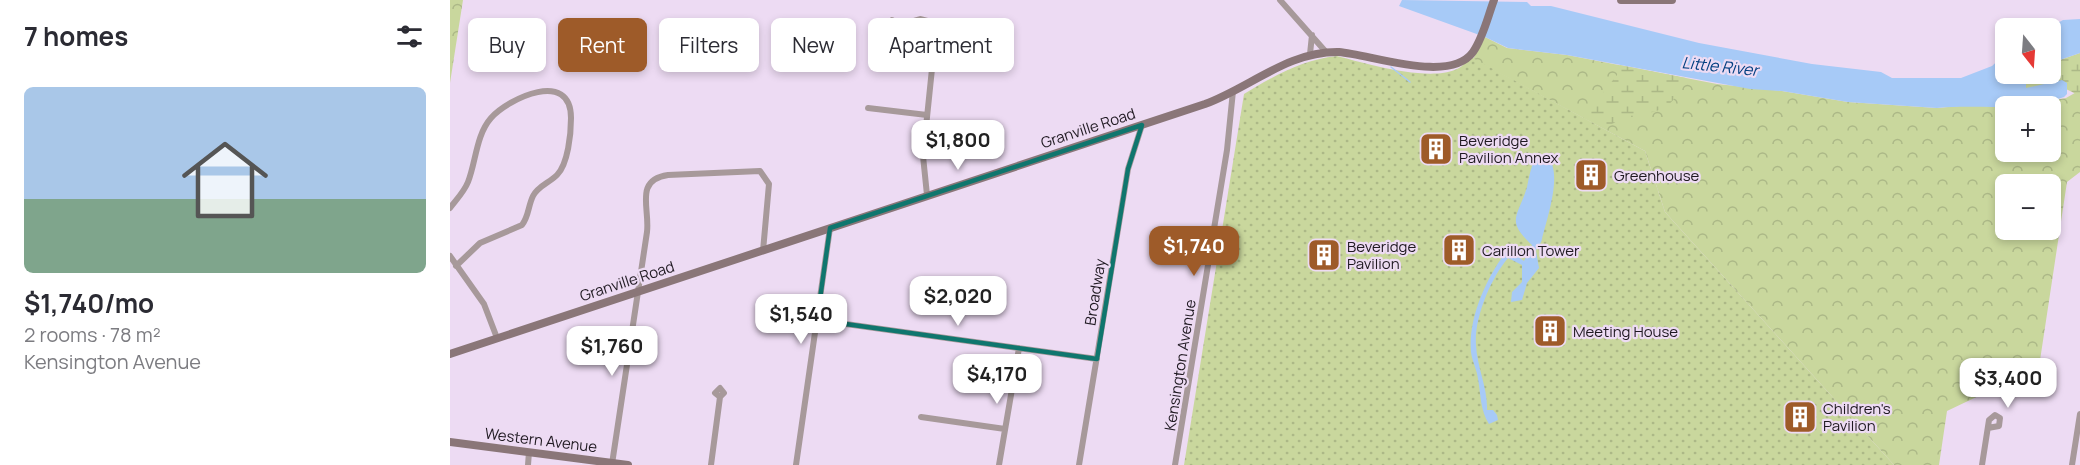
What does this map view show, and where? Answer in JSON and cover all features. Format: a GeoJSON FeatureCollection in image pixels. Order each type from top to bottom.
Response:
{"type":"FeatureCollection","features":[{"type":"Feature","properties":{"kind":"street"},"geometry":{"type":"LineString","coordinates":[[1280,0],[1326,51]]}},
{"type":"Feature","properties":{"kind":"street","name":"Granville Road"},"geometry":{"type":"LineString","coordinates":[[450,354],[1142,125],[1233,91],[1282,64],[1310,54],[1326,51],[1365,54],[1442,68],[1462,62],[1477,46],[1494,0]]}},
{"type":"Feature","properties":{"kind":"street"},"geometry":{"type":"LineString","coordinates":[[1621,0],[1672,0]]}},
{"type":"Feature","properties":{"kind":"street"},"geometry":{"type":"LineString","coordinates":[[1310,54],[1312,35]]}},
{"type":"Feature","properties":{"kind":"street"},"geometry":{"type":"LineString","coordinates":[[927,195],[923,170],[931,72]]}},
{"type":"Feature","properties":{"kind":"street"},"geometry":{"type":"LineString","coordinates":[[450,208],[466,187],[482,132],[495,114],[541,90],[553,91],[563,97],[570,108],[572,120],[564,161],[559,173],[535,193],[522,225],[480,243],[456,266]]}},
{"type":"Feature","properties":{"kind":"street","name":"Kensington Avenue"},"geometry":{"type":"LineString","coordinates":[[1175,465],[1227,150],[1233,91]]}},
{"type":"Feature","properties":{"kind":"street"},"geometry":{"type":"LineString","coordinates":[[868,108],[927,115]]}},
{"type":"Feature","properties":{"kind":"street","name":"Broadway"},"geometry":{"type":"LineString","coordinates":[[1079,465],[1128,169],[1142,125]]}},
{"type":"Feature","properties":{"kind":"street"},"geometry":{"type":"LineString","coordinates":[[612,464],[636,292],[648,226],[647,189],[655,178],[752,170],[764,173],[769,188],[763,251]]}},
{"type":"Feature","properties":{"kind":"street"},"geometry":{"type":"LineString","coordinates":[[796,465],[830,228]]}},
{"type":"Feature","properties":{"kind":"street"},"geometry":{"type":"LineString","coordinates":[[450,256],[484,304],[497,338]]}},
{"type":"Feature","properties":{"kind":"street"},"geometry":{"type":"LineString","coordinates":[[817,320],[1097,358]]}},
{"type":"Feature","properties":{"kind":"street"},"geometry":{"type":"LineString","coordinates":[[999,465],[1019,348]]}},
{"type":"Feature","properties":{"kind":"street"},"geometry":{"type":"LineString","coordinates":[[711,465],[720,397]]}},
{"type":"Feature","properties":{"kind":"street"},"geometry":{"type":"LineString","coordinates":[[2072,465],[2080,414]]}},
{"type":"Feature","properties":{"kind":"street"},"geometry":{"type":"LineString","coordinates":[[921,417],[1005,429]]}},
{"type":"Feature","properties":{"kind":"street"},"geometry":{"type":"LineString","coordinates":[[1982,465],[1988,428]]}},
{"type":"Feature","properties":{"kind":"street","name":"Western Avenue"},"geometry":{"type":"LineString","coordinates":[[450,442],[628,465]]}},
{"type":"Feature","properties":{"kind":"street"},"geometry":{"type":"LineString","coordinates":[[528,465],[529,452]]}},
{"type":"Feature","properties":{"kind":"highlighted area"},"geometry":{"type":"Polygon","coordinates":[[[1142,125],[1128,169],[1097,359],[817,320],[830,228],[1142,125]]]}},
{"type":"Feature","properties":{"kind":"green space"},"geometry":{"type":"Polygon","coordinates":[[[450,0],[463,0],[450,83],[450,0]]]}},
{"type":"Feature","properties":{"kind":"green space"},"geometry":{"type":"Polygon","coordinates":[[[1485,37],[1507,48],[1567,55],[1717,84],[1782,91],[1848,102],[1937,108],[1995,103],[1995,162],[2061,162],[2061,99],[2080,90],[2080,172],[2067,182],[2061,222],[2061,174],[1995,174],[1995,240],[2058,240],[2039,367],[1947,411],[1939,465],[1894,465],[1665,212],[1645,151],[1473,59],[1485,37]]]}},
{"type":"Feature","properties":{"kind":"green space"},"geometry":{"type":"Polygon","coordinates":[[[2080,53],[2080,96],[2066,89],[2026,88],[2024,84],[2061,84],[2061,60],[2080,53]]]}},
{"type":"Feature","properties":{"kind":"green space"},"geometry":{"type":"Polygon","coordinates":[[[1337,56],[1388,69],[1429,74],[1447,72],[1461,67],[1469,56],[1645,151],[1665,212],[1894,465],[1184,465],[1244,94],[1300,65],[1337,56]]]}},
{"type":"Feature","properties":{"kind":"green space"},"geometry":{"type":"Polygon","coordinates":[[[1620,65],[1686,78],[1674,99],[1654,112],[1619,119],[1610,125],[1598,124],[1583,118],[1617,75],[1620,65]]]}},
{"type":"Feature","properties":{"kind":"water","name":"Little River"},"geometry":{"type":"Polygon","coordinates":[[[1402,0],[1527,2],[1531,6],[1551,6],[1699,43],[1812,64],[1881,72],[1892,78],[1961,78],[1995,63],[1995,84],[2026,84],[2026,88],[2044,84],[2061,84],[2062,80],[2067,83],[2067,94],[2061,98],[2061,96],[1995,96],[1995,107],[1937,108],[1848,102],[1782,91],[1750,89],[1567,55],[1508,48],[1485,37],[1399,6],[1402,0]]]}},
{"type":"Feature","properties":{"kind":"water"},"geometry":{"type":"Polygon","coordinates":[[[2080,19],[2080,53],[2061,60],[2061,21],[2080,19]]]}},
{"type":"Feature","properties":{"kind":"water"},"geometry":{"type":"Polygon","coordinates":[[[1537,156],[1547,157],[1554,173],[1550,209],[1536,251],[1539,268],[1527,283],[1522,300],[1511,302],[1512,292],[1522,282],[1522,265],[1508,258],[1490,287],[1476,334],[1487,410],[1493,410],[1498,420],[1489,424],[1482,408],[1472,355],[1472,326],[1485,286],[1506,252],[1511,252],[1524,261],[1532,245],[1519,230],[1516,218],[1537,156]]]}},
{"type":"Feature","properties":{"kind":"waterway"},"geometry":{"type":"LineString","coordinates":[[1391,67],[1410,82]]}},
{"type":"Feature","properties":{"kind":"place","name":"Beveridge Pavilion Annex"},"geometry":{"type":"Point","coordinates":[1436,149]}},
{"type":"Feature","properties":{"kind":"place","name":"Greenhouse"},"geometry":{"type":"Point","coordinates":[1591,175]}},
{"type":"Feature","properties":{"kind":"place","name":"Carillon Tower"},"geometry":{"type":"Point","coordinates":[1459,250]}},
{"type":"Feature","properties":{"kind":"place","name":"Beveridge Pavilion"},"geometry":{"type":"Point","coordinates":[1324,255]}},
{"type":"Feature","properties":{"kind":"place","name":"Meeting House"},"geometry":{"type":"Point","coordinates":[1550,331]}},
{"type":"Feature","properties":{"kind":"place","name":"Children's Pavilion"},"geometry":{"type":"Point","coordinates":[1800,417]}}]}
